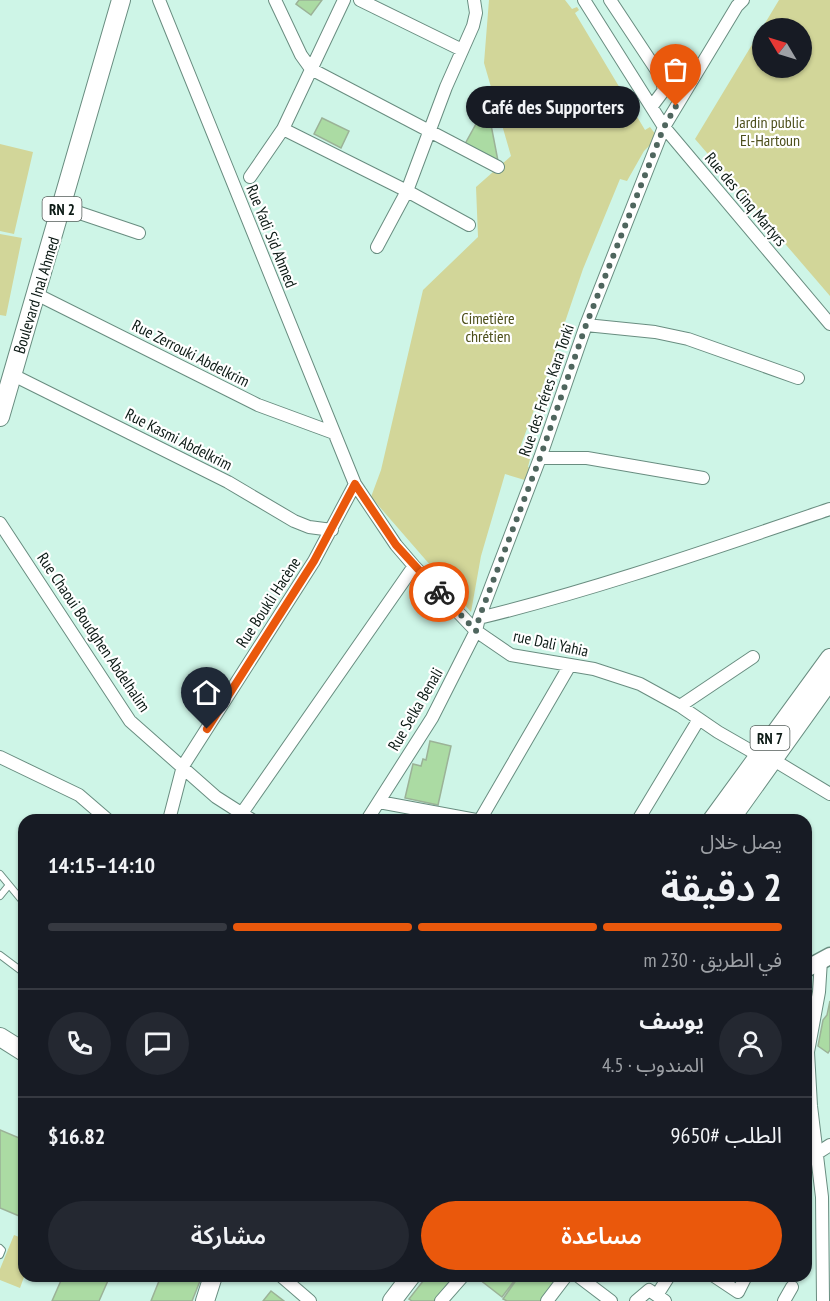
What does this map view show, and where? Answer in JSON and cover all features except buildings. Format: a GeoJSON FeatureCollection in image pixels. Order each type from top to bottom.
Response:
{"type":"FeatureCollection","features":[{"type":"Feature","properties":{"kind":"main road","name":"Boulevard Inal Ahmed"},"geometry":{"type":"LineString","coordinates":[[0,417],[121,0]]}},
{"type":"Feature","properties":{"kind":"main road","name":"RN 7"},"geometry":{"type":"LineString","coordinates":[[733,814],[765,757],[830,658]]}},
{"type":"Feature","properties":{"kind":"main road","name":"RN 7"},"geometry":{"type":"LineString","coordinates":[[717,814],[830,680]]}},
{"type":"Feature","properties":{"kind":"main road"},"geometry":{"type":"LineString","coordinates":[[812,966],[826,958]]}},
{"type":"Feature","properties":{"kind":"main road"},"geometry":{"type":"LineString","coordinates":[[0,1037],[18,1048]]}},
{"type":"Feature","properties":{"kind":"main road"},"geometry":{"type":"LineString","coordinates":[[205,1301],[211,1282]]}},
{"type":"Feature","properties":{"kind":"main road"},"geometry":{"type":"LineString","coordinates":[[381,1301],[395,1282]]}},
{"type":"Feature","properties":{"kind":"main road"},"geometry":{"type":"LineString","coordinates":[[392,1301],[406,1282]]}},
{"type":"Feature","properties":{"kind":"street","name":"Rue Yadi Sid Ahmed"},"geometry":{"type":"LineString","coordinates":[[159,0],[355,484]]}},
{"type":"Feature","properties":{"kind":"street"},"geometry":{"type":"LineString","coordinates":[[275,0],[302,56],[311,69],[498,167]]}},
{"type":"Feature","properties":{"kind":"street"},"geometry":{"type":"LineString","coordinates":[[250,177],[283,129],[344,0]]}},
{"type":"Feature","properties":{"kind":"street"},"geometry":{"type":"LineString","coordinates":[[360,0],[462,50]]}},
{"type":"Feature","properties":{"kind":"street"},"geometry":{"type":"LineString","coordinates":[[377,247],[407,191],[473,26],[476,13],[474,0]]}},
{"type":"Feature","properties":{"kind":"street","name":"Rue des Cinq Martyrs"},"geometry":{"type":"LineString","coordinates":[[584,0],[664,127],[830,324]]}},
{"type":"Feature","properties":{"kind":"street"},"geometry":{"type":"LineString","coordinates":[[610,0],[662,77],[664,90],[652,106]]}},
{"type":"Feature","properties":{"kind":"street","name":"Rue des Fréres Kara Torki"},"geometry":{"type":"LineString","coordinates":[[476,631],[586,325],[664,127],[737,2]]}},
{"type":"Feature","properties":{"kind":"street"},"geometry":{"type":"LineString","coordinates":[[283,129],[469,225]]}},
{"type":"Feature","properties":{"kind":"street"},"geometry":{"type":"LineString","coordinates":[[62,207],[139,233]]}},
{"type":"Feature","properties":{"kind":"street","name":"Rue Zerrouki Abdelkrim"},"geometry":{"type":"LineString","coordinates":[[36,294],[258,405],[334,433]]}},
{"type":"Feature","properties":{"kind":"street"},"geometry":{"type":"LineString","coordinates":[[586,325],[655,332],[688,339],[798,378]]}},
{"type":"Feature","properties":{"kind":"street","name":"Rue Kasmi Abdelkrim"},"geometry":{"type":"LineString","coordinates":[[11,375],[228,482],[294,521],[332,530]]}},
{"type":"Feature","properties":{"kind":"street"},"geometry":{"type":"LineString","coordinates":[[540,458],[587,458],[703,478]]}},
{"type":"Feature","properties":{"kind":"street","name":"Rue Boukli Hacène"},"geometry":{"type":"LineString","coordinates":[[171,814],[183,766],[314,561],[355,484]]}},
{"type":"Feature","properties":{"kind":"street","name":"rue Dali Yahia"},"geometry":{"type":"LineString","coordinates":[[355,484],[396,545],[414,566],[476,631],[511,655],[594,669],[640,684],[830,794]]}},
{"type":"Feature","properties":{"kind":"street"},"geometry":{"type":"LineString","coordinates":[[479,618],[552,599],[830,509]]}},
{"type":"Feature","properties":{"kind":"street","name":"Rue Chaoui Boudghen Abdelhalim"},"geometry":{"type":"LineString","coordinates":[[0,523],[130,721],[216,797],[242,814]]}},
{"type":"Feature","properties":{"kind":"street"},"geometry":{"type":"LineString","coordinates":[[249,814],[414,566]]}},
{"type":"Feature","properties":{"kind":"street","name":"Rue Selka Benali"},"geometry":{"type":"LineString","coordinates":[[371,814],[432,718],[476,631]]}},
{"type":"Feature","properties":{"kind":"street"},"geometry":{"type":"LineString","coordinates":[[680,706],[753,657]]}},
{"type":"Feature","properties":{"kind":"street"},"geometry":{"type":"LineString","coordinates":[[482,814],[570,665]]}},
{"type":"Feature","properties":{"kind":"street"},"geometry":{"type":"LineString","coordinates":[[642,814],[699,719]]}},
{"type":"Feature","properties":{"kind":"street"},"geometry":{"type":"LineString","coordinates":[[0,757],[79,795],[101,814]]}},
{"type":"Feature","properties":{"kind":"street"},"geometry":{"type":"LineString","coordinates":[[379,801],[447,814]]}},
{"type":"Feature","properties":{"kind":"street"},"geometry":{"type":"LineString","coordinates":[[812,1030],[826,958]]}},
{"type":"Feature","properties":{"kind":"street"},"geometry":{"type":"LineString","coordinates":[[812,1103],[816,1154],[825,1185],[822,1301]]}},
{"type":"Feature","properties":{"kind":"street"},"geometry":{"type":"LineString","coordinates":[[816,1154],[830,1145]]}},
{"type":"Feature","properties":{"kind":"street"},"geometry":{"type":"LineString","coordinates":[[289,1282],[310,1301]]}},
{"type":"Feature","properties":{"kind":"street"},"geometry":{"type":"LineString","coordinates":[[441,1301],[458,1282]]}},
{"type":"Feature","properties":{"kind":"street"},"geometry":{"type":"LineString","coordinates":[[547,1301],[561,1282]]}},
{"type":"Feature","properties":{"kind":"street"},"geometry":{"type":"LineString","coordinates":[[586,1282],[611,1301]]}},
{"type":"Feature","properties":{"kind":"street"},"geometry":{"type":"LineString","coordinates":[[636,1301],[649,1290],[661,1298],[667,1282]]}},
{"type":"Feature","properties":{"kind":"street"},"geometry":{"type":"LineString","coordinates":[[723,1282],[738,1292],[743,1282]]}},
{"type":"Feature","properties":{"kind":"street"},"geometry":{"type":"LineString","coordinates":[[784,1301],[792,1287]]}},
{"type":"Feature","properties":{"kind":"lane"},"geometry":{"type":"LineString","coordinates":[[0,874],[18,896]]}},
{"type":"Feature","properties":{"kind":"lane"},"geometry":{"type":"LineString","coordinates":[[0,896],[9,885]]}},
{"type":"Feature","properties":{"kind":"lane"},"geometry":{"type":"LineString","coordinates":[[0,955],[18,968]]}},
{"type":"Feature","properties":{"kind":"lane"},"geometry":{"type":"LineString","coordinates":[[0,1248],[2,1250],[0,1255]]}},
{"type":"Feature","properties":{"kind":"green space","name":"Cimetière chrétien"},"geometry":{"type":"Polygon","coordinates":[[[489,0],[565,0],[572,9],[577,7],[579,10],[575,13],[645,130],[650,127],[656,135],[627,181],[620,179],[583,269],[518,453],[530,459],[528,467],[533,469],[528,481],[505,474],[481,556],[471,612],[371,497],[381,470],[423,290],[478,237],[476,187],[511,156],[484,63],[489,0]]]}},
{"type":"Feature","properties":{"kind":"green space","name":"Jardin public El-Hartoun"},"geometry":{"type":"Polygon","coordinates":[[[779,0],[830,0],[830,296],[695,139],[752,45],[752,78],[812,78],[812,18],[768,18],[779,0]]]}},
{"type":"Feature","properties":{"kind":"green space"},"geometry":{"type":"Polygon","coordinates":[[[0,144],[33,152],[14,234],[0,231],[0,144]]]}},
{"type":"Feature","properties":{"kind":"green space"},"geometry":{"type":"Polygon","coordinates":[[[0,234],[22,238],[6,316],[0,315],[0,234]]]}},
{"type":"Feature","properties":{"kind":"green space"},"geometry":{"type":"Polygon","coordinates":[[[14,1235],[18,1237],[18,1282],[22,1282],[20,1288],[0,1280],[0,1269],[14,1235]]]}},
{"type":"Feature","properties":{"kind":"way so far"},"geometry":{"type":"LineString","coordinates":[[439,592],[476,631],[586,325],[664,127],[676,106]]}},
{"type":"Feature","properties":{"kind":"place","name":"Café des Supporters"},"geometry":{"type":"Point","coordinates":[676,106]}},
{"type":"Feature","properties":{"kind":"route"},"geometry":{"type":"LineString","coordinates":[[207,729],[314,561],[355,484],[396,545],[439,592]]}}]}
